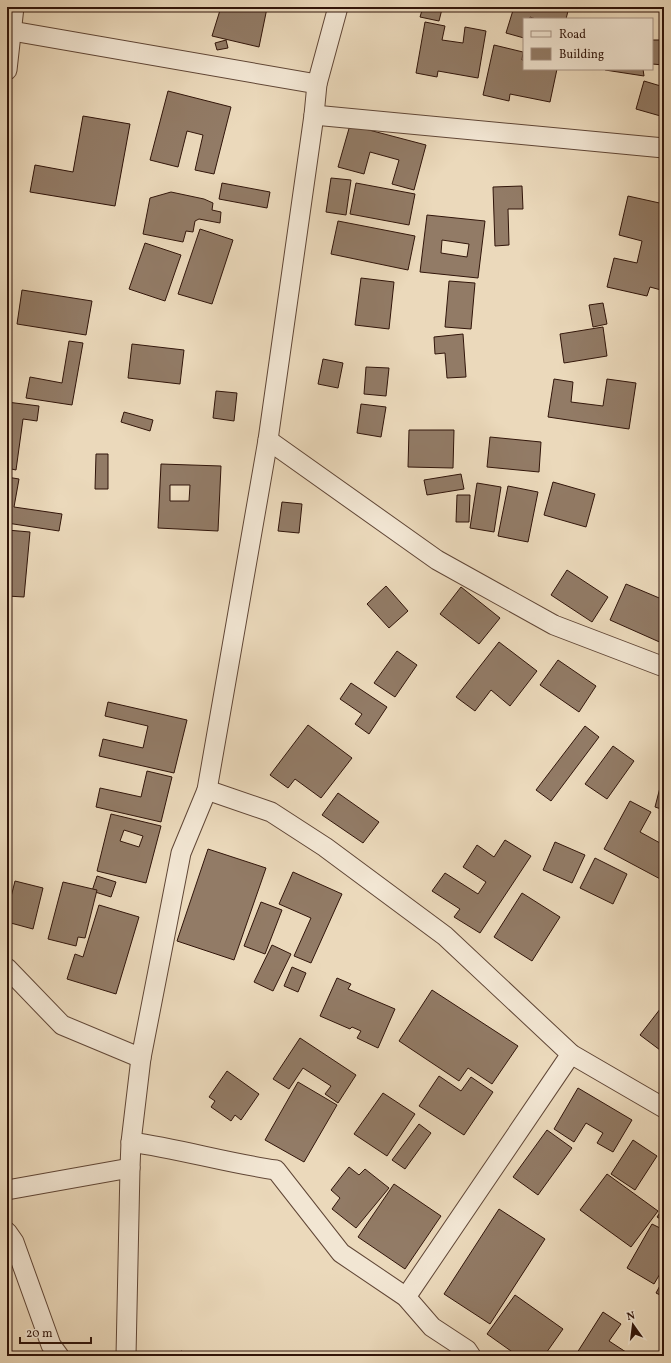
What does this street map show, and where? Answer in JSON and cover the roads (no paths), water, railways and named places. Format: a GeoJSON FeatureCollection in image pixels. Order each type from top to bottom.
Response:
{"type":"FeatureCollection","features":[{"type":"Feature","properties":{"kind":"street"},"geometry":{"type":"LineString","coordinates":[[7,70],[14,7]]}},
{"type":"Feature","properties":{"kind":"street"},"geometry":{"type":"LineString","coordinates":[[126,1356],[131,1142],[141,1058],[181,853],[207,790],[268,440],[314,115],[317,84],[338,7]]}},
{"type":"Feature","properties":{"kind":"street"},"geometry":{"type":"LineString","coordinates":[[12,31],[317,84]]}},
{"type":"Feature","properties":{"kind":"street"},"geometry":{"type":"LineString","coordinates":[[314,115],[664,148]]}},
{"type":"Feature","properties":{"kind":"street"},"geometry":{"type":"LineString","coordinates":[[268,440],[437,560],[554,625],[664,667]]}},
{"type":"Feature","properties":{"kind":"street"},"geometry":{"type":"LineString","coordinates":[[207,790],[271,812],[325,847],[445,936],[571,1054],[664,1108]]}},
{"type":"Feature","properties":{"kind":"street"},"geometry":{"type":"LineString","coordinates":[[7,968],[62,1025],[141,1058]]}},
{"type":"Feature","properties":{"kind":"street"},"geometry":{"type":"LineString","coordinates":[[406,1297],[571,1054]]}},
{"type":"Feature","properties":{"kind":"street"},"geometry":{"type":"LineString","coordinates":[[131,1142],[167,1147],[239,1164],[276,1170],[341,1253],[406,1297],[432,1327],[467,1350],[471,1356]]}},
{"type":"Feature","properties":{"kind":"street"},"geometry":{"type":"LineString","coordinates":[[7,1190],[130,1168]]}},
{"type":"Feature","properties":{"kind":"street"},"geometry":{"type":"LineString","coordinates":[[7,1232],[14,1242],[51,1345],[59,1356]]}}]}
